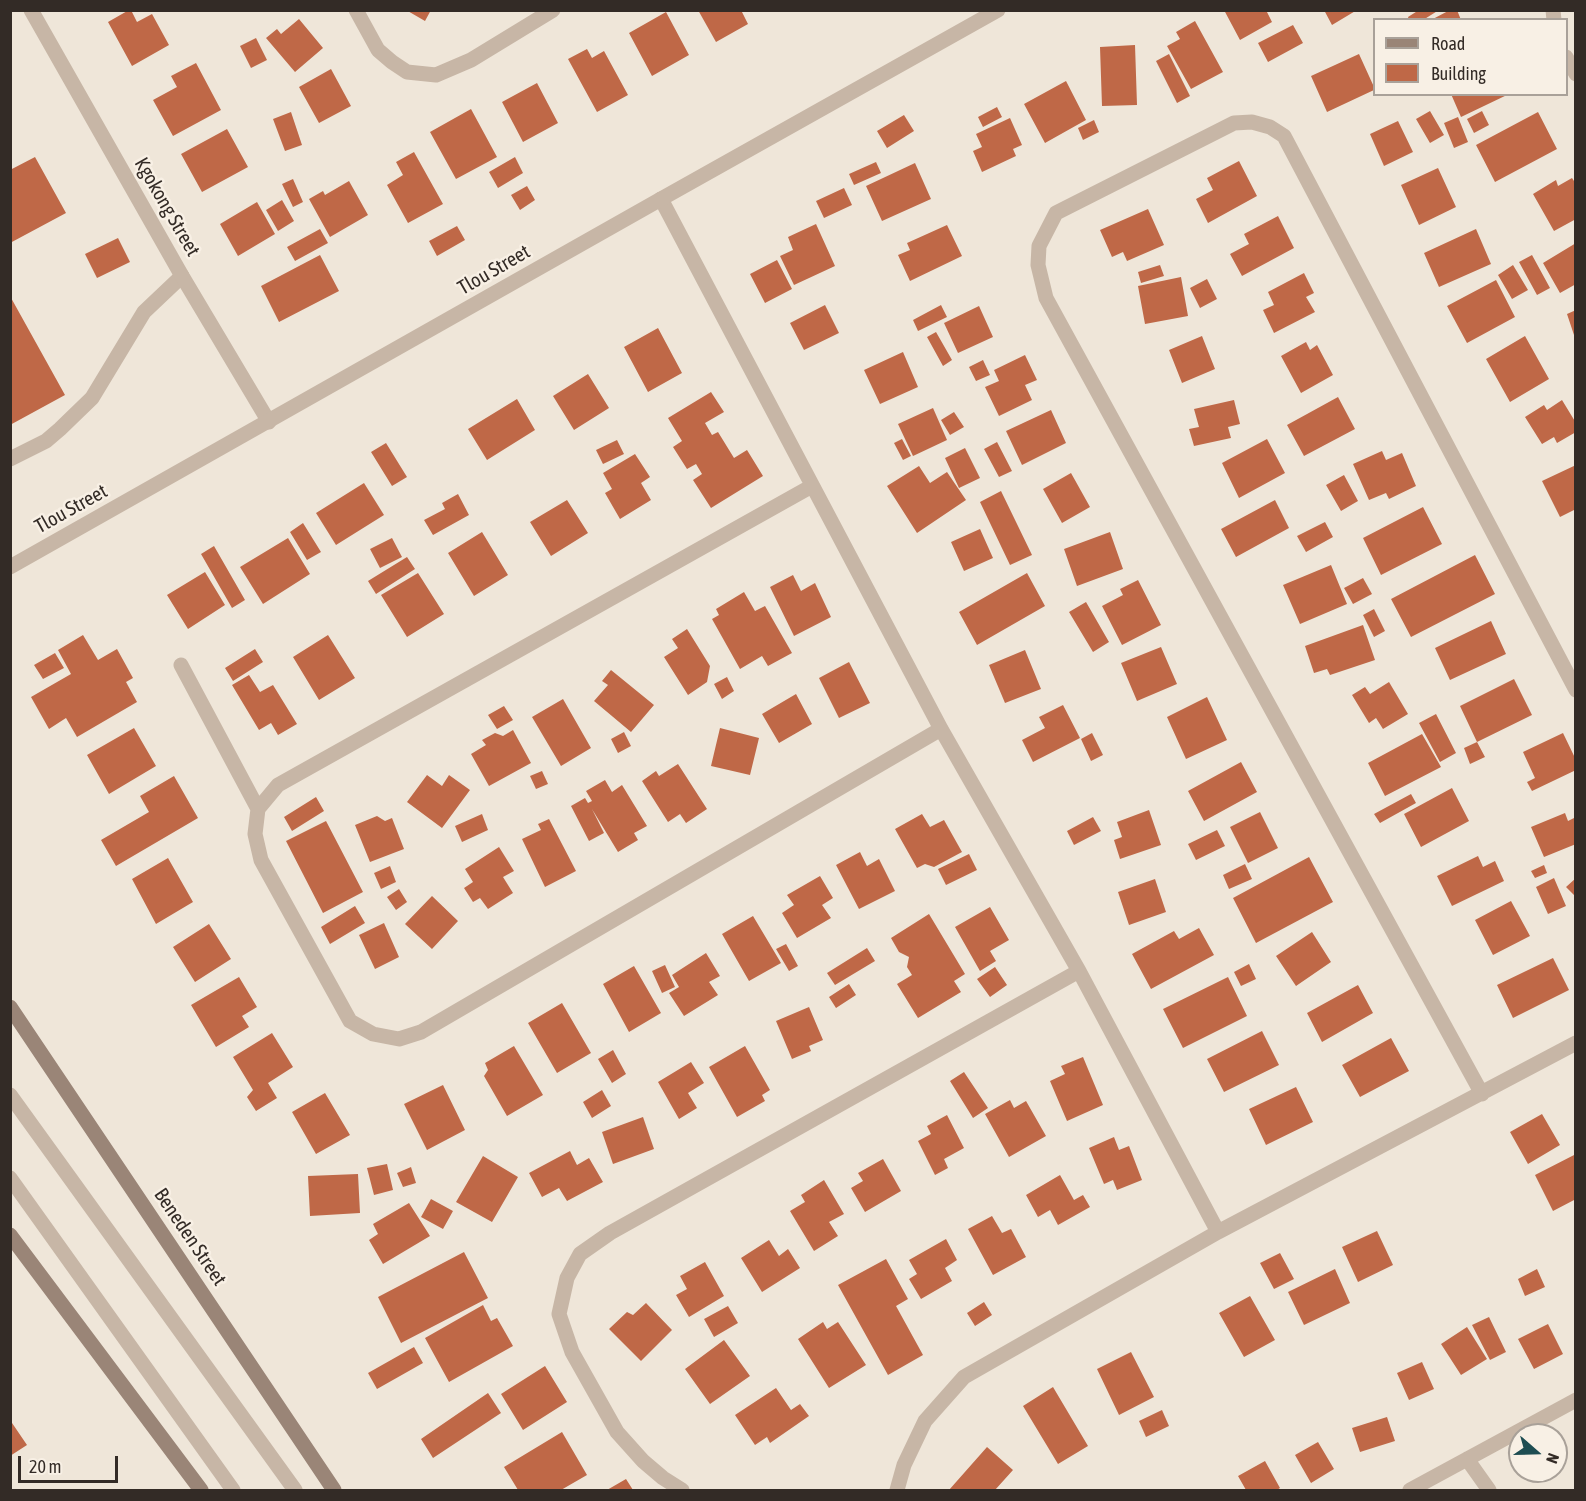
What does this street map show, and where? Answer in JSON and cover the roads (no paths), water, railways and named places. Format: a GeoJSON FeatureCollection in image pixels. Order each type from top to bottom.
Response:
{"type":"FeatureCollection","features":[{"type":"Feature","properties":{"kind":"main road","name":"Beneden Street"},"geometry":{"type":"LineString","coordinates":[[10,1007],[334,1491]]}},
{"type":"Feature","properties":{"kind":"main road"},"geometry":{"type":"LineString","coordinates":[[10,1235],[201,1491]]}},
{"type":"Feature","properties":{"kind":"street","name":"Kgokong Street"},"geometry":{"type":"LineString","coordinates":[[31,10],[182,276],[269,422]]}},
{"type":"Feature","properties":{"kind":"street"},"geometry":{"type":"LineString","coordinates":[[357,10],[378,50],[392,62],[407,72],[436,75],[471,60],[553,10]]}},
{"type":"Feature","properties":{"kind":"street","name":"Tlou Street"},"geometry":{"type":"LineString","coordinates":[[10,567],[998,10]]}},
{"type":"Feature","properties":{"kind":"street"},"geometry":{"type":"LineString","coordinates":[[1482,1094],[1046,298],[1038,266],[1040,246],[1056,213],[1234,123],[1252,122],[1270,127],[1284,136],[1575,690]]}},
{"type":"Feature","properties":{"kind":"street"},"geometry":{"type":"LineString","coordinates":[[661,199],[941,729],[1079,971],[1218,1233]]}},
{"type":"Feature","properties":{"kind":"street"},"geometry":{"type":"LineString","coordinates":[[10,459],[46,441],[92,398],[144,312],[182,276]]}},
{"type":"Feature","properties":{"kind":"street"},"geometry":{"type":"LineString","coordinates":[[812,486],[278,785],[258,809],[255,834],[261,860],[350,1021],[373,1034],[399,1039],[421,1032],[941,729]]}},
{"type":"Feature","properties":{"kind":"street"},"geometry":{"type":"LineString","coordinates":[[181,665],[258,809]]}},
{"type":"Feature","properties":{"kind":"street"},"geometry":{"type":"LineString","coordinates":[[682,1491],[643,1461],[617,1432],[572,1352],[559,1314],[567,1278],[580,1254],[610,1233],[1079,971]]}},
{"type":"Feature","properties":{"kind":"street"},"geometry":{"type":"LineString","coordinates":[[897,1491],[904,1466],[925,1421],[964,1377],[1218,1233],[1575,1044]]}},
{"type":"Feature","properties":{"kind":"street"},"geometry":{"type":"LineString","coordinates":[[10,1095],[295,1491]]}},
{"type":"Feature","properties":{"kind":"street"},"geometry":{"type":"LineString","coordinates":[[10,1178],[233,1491]]}},
{"type":"Feature","properties":{"kind":"street"},"geometry":{"type":"LineString","coordinates":[[1410,1491],[1575,1400]]}},
{"type":"Feature","properties":{"kind":"street"},"geometry":{"type":"LineString","coordinates":[[1467,1459],[1489,1491]]}}]}
